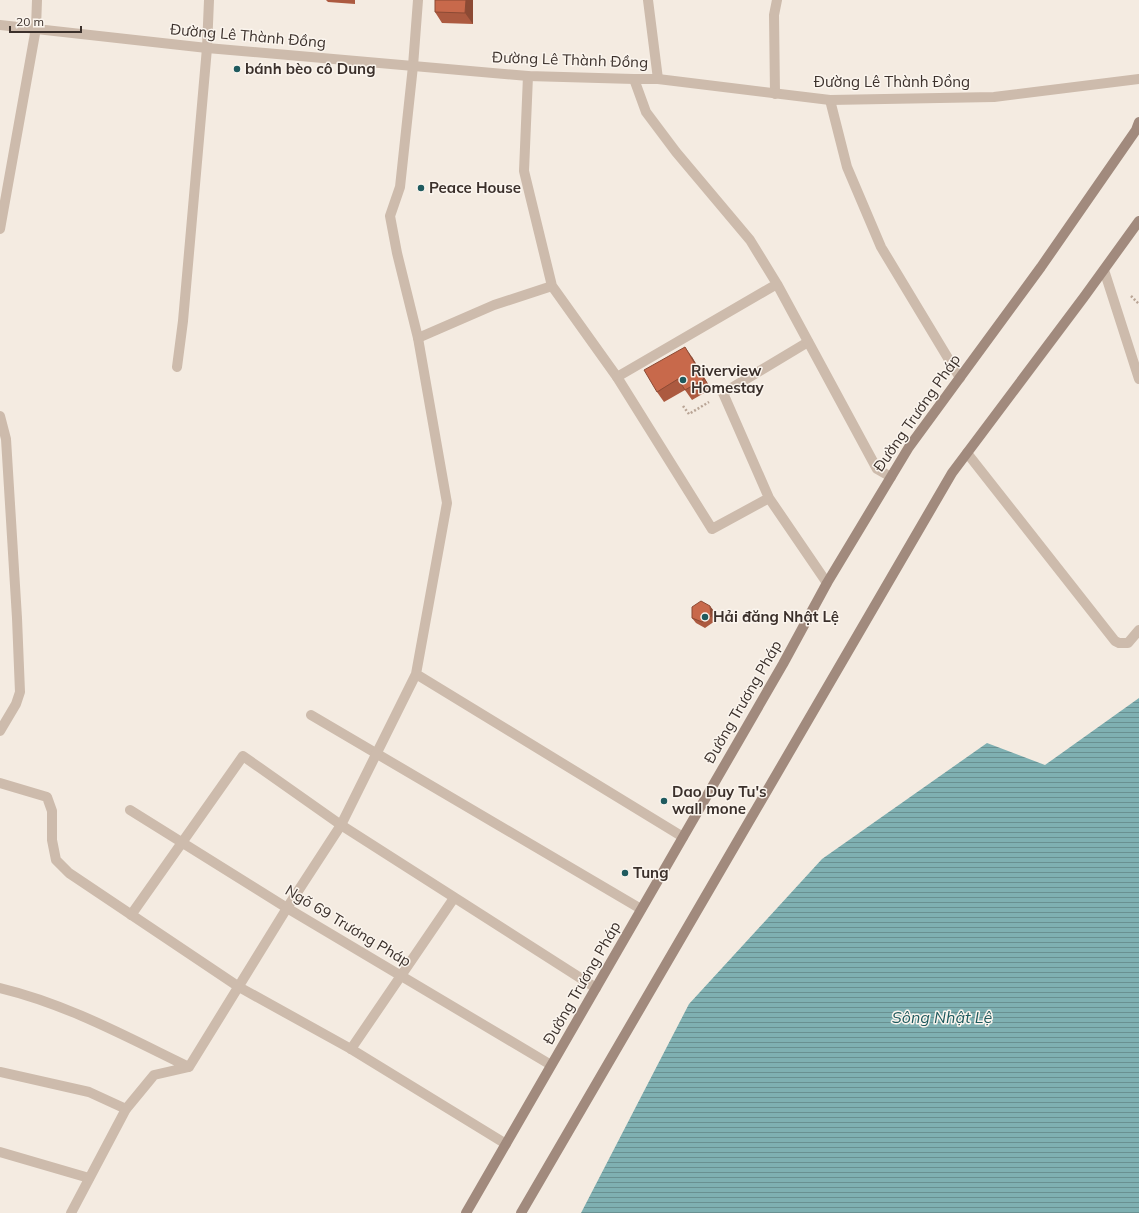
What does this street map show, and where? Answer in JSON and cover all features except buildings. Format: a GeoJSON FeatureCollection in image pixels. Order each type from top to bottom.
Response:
{"type":"FeatureCollection","features":[{"type":"Feature","properties":{"kind":"main road","name":"Đường Trương Pháp"},"geometry":{"type":"LineString","coordinates":[[466,1213],[783,664],[827,583],[909,447],[1041,267],[1136,130],[1139,122]]}},
{"type":"Feature","properties":{"kind":"main road"},"geometry":{"type":"LineString","coordinates":[[521,1213],[952,473],[1139,221]]}},
{"type":"Feature","properties":{"kind":"street"},"geometry":{"type":"LineString","coordinates":[[0,229],[36,28],[37,0]]}},
{"type":"Feature","properties":{"kind":"street"},"geometry":{"type":"LineString","coordinates":[[177,367],[183,321],[207,48],[209,0]]}},
{"type":"Feature","properties":{"kind":"street"},"geometry":{"type":"LineString","coordinates":[[71,1213],[126,1108],[154,1075],[189,1067],[287,908],[341,826],[416,674],[447,503],[418,338],[397,253],[390,216],[400,187],[413,66],[418,0]]}},
{"type":"Feature","properties":{"kind":"street"},"geometry":{"type":"LineString","coordinates":[[648,0],[658,78]]}},
{"type":"Feature","properties":{"kind":"street"},"geometry":{"type":"LineString","coordinates":[[775,94],[774,15],[777,0]]}},
{"type":"Feature","properties":{"kind":"street","name":"Đường Lê Thành Đồng"},"geometry":{"type":"LineString","coordinates":[[0,25],[207,48],[528,76],[634,79],[658,78],[830,100],[994,97],[1139,79]]}},
{"type":"Feature","properties":{"kind":"street"},"geometry":{"type":"LineString","coordinates":[[528,76],[524,171],[552,286],[617,377],[712,529],[769,498]]}},
{"type":"Feature","properties":{"kind":"street"},"geometry":{"type":"LineString","coordinates":[[634,79],[646,112],[676,152],[750,240],[777,284],[877,469],[891,477]]}},
{"type":"Feature","properties":{"kind":"street"},"geometry":{"type":"LineString","coordinates":[[830,100],[847,167],[881,247],[960,378]]}},
{"type":"Feature","properties":{"kind":"street"},"geometry":{"type":"LineString","coordinates":[[1104,270],[1139,379]]}},
{"type":"Feature","properties":{"kind":"street"},"geometry":{"type":"LineString","coordinates":[[617,377],[777,284]]}},
{"type":"Feature","properties":{"kind":"street"},"geometry":{"type":"LineString","coordinates":[[418,338],[494,305],[552,286]]}},
{"type":"Feature","properties":{"kind":"street"},"geometry":{"type":"LineString","coordinates":[[808,342],[723,393],[769,498],[827,583]]}},
{"type":"Feature","properties":{"kind":"street"},"geometry":{"type":"LineString","coordinates":[[0,416],[6,439],[20,692],[16,704],[0,731]]}},
{"type":"Feature","properties":{"kind":"street"},"geometry":{"type":"LineString","coordinates":[[967,452],[1114,641],[1119,643],[1128,643],[1139,630]]}},
{"type":"Feature","properties":{"kind":"street"},"geometry":{"type":"LineString","coordinates":[[416,674],[683,837]]}},
{"type":"Feature","properties":{"kind":"street"},"geometry":{"type":"LineString","coordinates":[[311,715],[641,909]]}},
{"type":"Feature","properties":{"kind":"street"},"geometry":{"type":"LineString","coordinates":[[131,915],[243,756],[341,826],[596,988]]}},
{"type":"Feature","properties":{"kind":"street"},"geometry":{"type":"LineString","coordinates":[[0,783],[47,797],[52,811],[52,840],[56,860],[69,873],[239,987],[351,1050],[506,1144]]}},
{"type":"Feature","properties":{"kind":"street","name":"Ngõ 69 Trương Pháp"},"geometry":{"type":"LineString","coordinates":[[130,810],[287,908],[401,974],[551,1065]]}},
{"type":"Feature","properties":{"kind":"street"},"geometry":{"type":"LineString","coordinates":[[351,1050],[401,974],[454,898]]}},
{"type":"Feature","properties":{"kind":"street"},"geometry":{"type":"LineString","coordinates":[[0,988],[16,992],[88,1018],[189,1067]]}},
{"type":"Feature","properties":{"kind":"street"},"geometry":{"type":"LineString","coordinates":[[0,1072],[89,1092],[126,1108]]}},
{"type":"Feature","properties":{"kind":"street"},"geometry":{"type":"LineString","coordinates":[[0,1152],[89,1178]]}},
{"type":"Feature","properties":{"kind":"path"},"geometry":{"type":"LineString","coordinates":[[683,406],[689,414],[723,393]]}},
{"type":"Feature","properties":{"kind":"water","name":"Sông Nhật Lệ"},"geometry":{"type":"Polygon","coordinates":[[[1139,698],[1139,1213],[581,1213],[689,1004],[822,859],[987,743],[1045,765],[1139,698]]]}},
{"type":"Feature","properties":{"kind":"place","name":"bánh bèo cô Dung"},"geometry":{"type":"Point","coordinates":[237,69]}},
{"type":"Feature","properties":{"kind":"place","name":"Peace House"},"geometry":{"type":"Point","coordinates":[421,188]}},
{"type":"Feature","properties":{"kind":"place","name":"Riverview Homestay"},"geometry":{"type":"Point","coordinates":[683,380]}},
{"type":"Feature","properties":{"kind":"place","name":"Hải đăng Nhật Lệ"},"geometry":{"type":"Point","coordinates":[705,617]}},
{"type":"Feature","properties":{"kind":"place","name":"Dao Duy Tu's wall mone"},"geometry":{"type":"Point","coordinates":[664,801]}},
{"type":"Feature","properties":{"kind":"place","name":"Tung"},"geometry":{"type":"Point","coordinates":[625,873]}}]}
